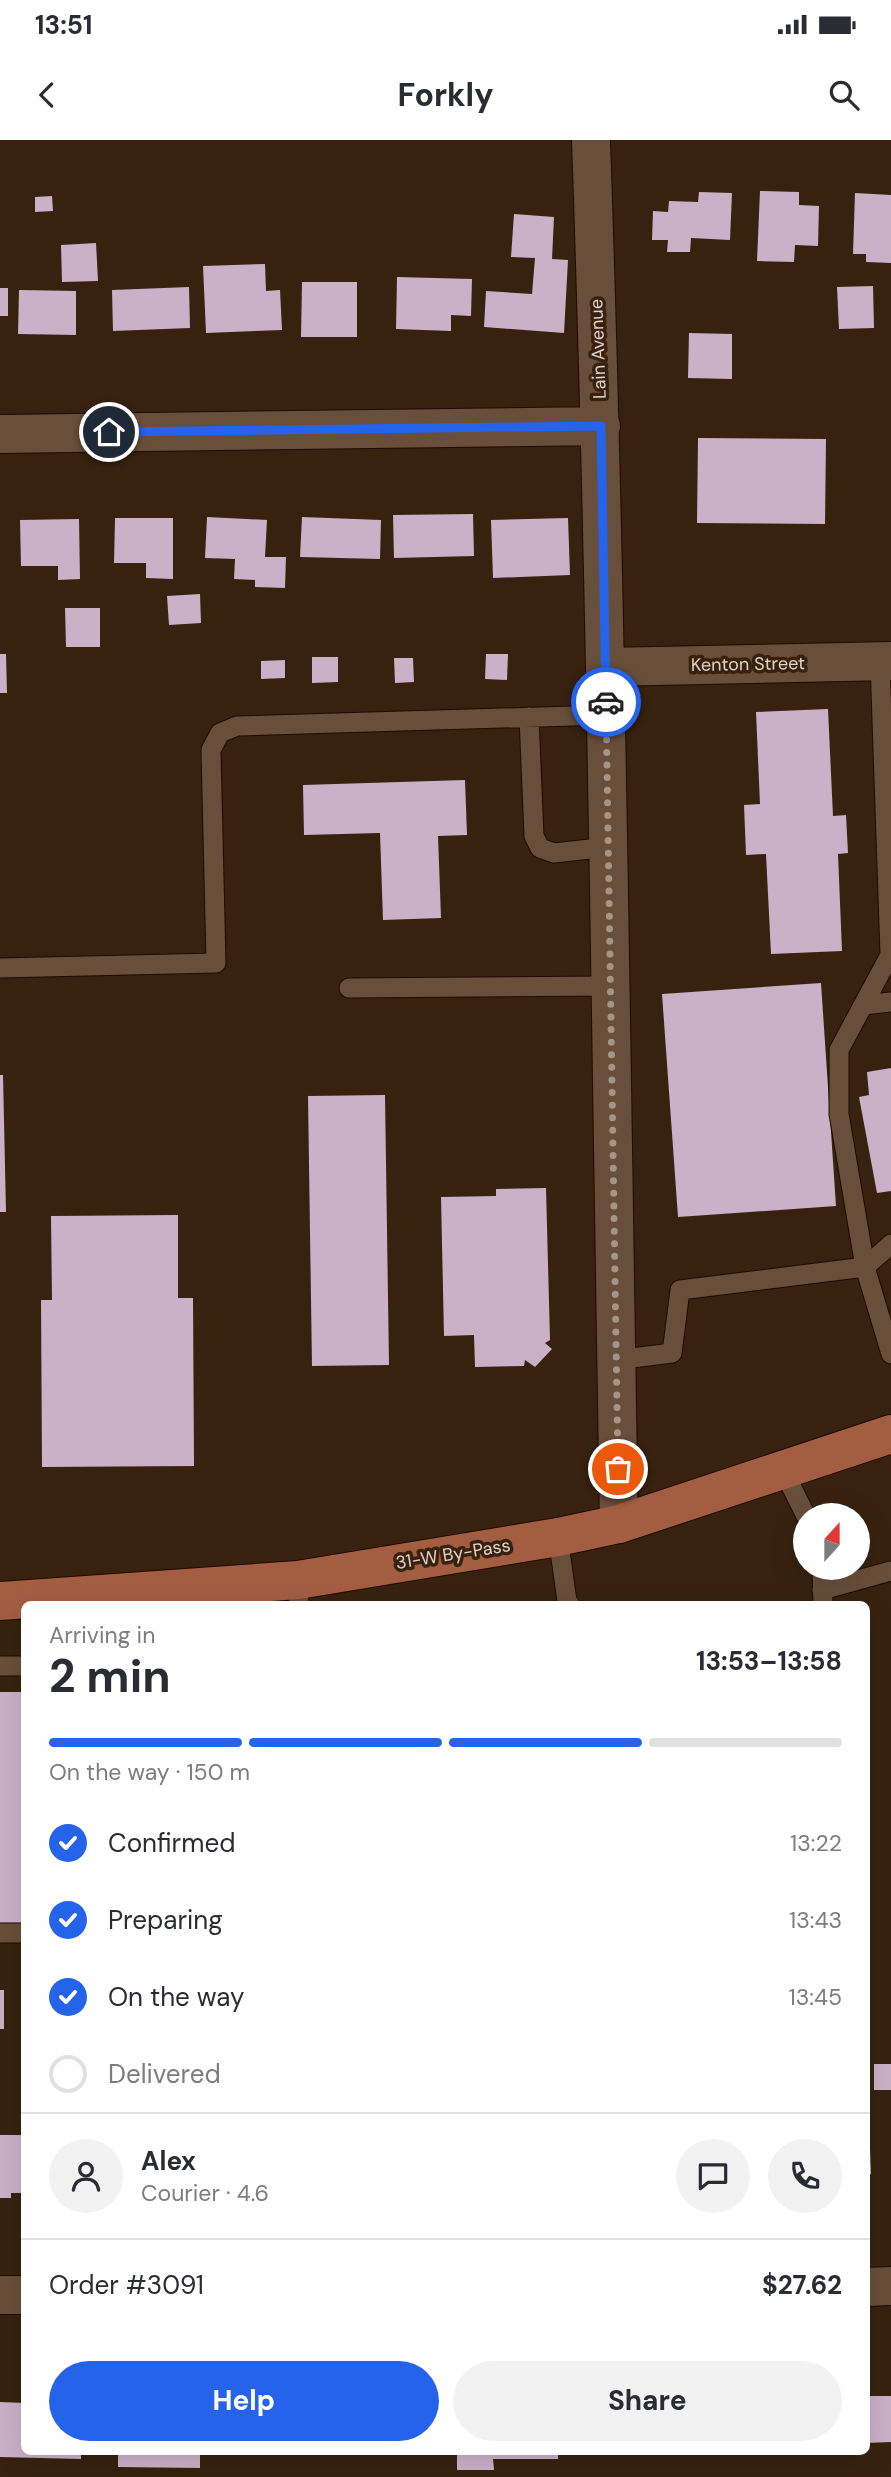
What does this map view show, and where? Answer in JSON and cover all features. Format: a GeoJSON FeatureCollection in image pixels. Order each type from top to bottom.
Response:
{"type":"FeatureCollection","features":[{"type":"Feature","properties":{"kind":"main road","name":"31-W By-Pass"},"geometry":{"type":"LineString","coordinates":[[48,1601],[298,1592],[619,1524],[891,1434]]}},
{"type":"Feature","properties":{"kind":"street","name":"Lain Avenue"},"geometry":{"type":"LineString","coordinates":[[591,140],[607,715],[619,1524]]}},
{"type":"Feature","properties":{"kind":"street"},"geometry":{"type":"LineString","coordinates":[[0,434],[601,426]]}},
{"type":"Feature","properties":{"kind":"street","name":"Kenton Street"},"geometry":{"type":"LineString","coordinates":[[606,667],[885,661]]}},
{"type":"Feature","properties":{"kind":"street"},"geometry":{"type":"LineString","coordinates":[[870,2287],[891,2286]]}},
{"type":"Feature","properties":{"kind":"street"},"geometry":{"type":"LineString","coordinates":[[0,2295],[21,2295]]}},
{"type":"Feature","properties":{"kind":"lane"},"geometry":{"type":"LineString","coordinates":[[885,661],[890,955],[839,1050],[839,1114],[865,1267],[891,1354]]}},
{"type":"Feature","properties":{"kind":"lane"},"geometry":{"type":"LineString","coordinates":[[0,968],[216,963],[211,750],[220,733],[237,726],[607,715]]}},
{"type":"Feature","properties":{"kind":"lane"},"geometry":{"type":"LineString","coordinates":[[529,717],[534,836],[540,848],[554,853],[608,846]]}},
{"type":"Feature","properties":{"kind":"lane"},"geometry":{"type":"LineString","coordinates":[[349,988],[610,986]]}},
{"type":"Feature","properties":{"kind":"lane"},"geometry":{"type":"LineString","coordinates":[[863,1005],[891,1002]]}},
{"type":"Feature","properties":{"kind":"lane"},"geometry":{"type":"LineString","coordinates":[[616,1360],[672,1353],[680,1290],[865,1267],[891,1244]]}},
{"type":"Feature","properties":{"kind":"lane"},"geometry":{"type":"LineString","coordinates":[[783,1470],[800,1503]]}},
{"type":"Feature","properties":{"kind":"lane"},"geometry":{"type":"LineString","coordinates":[[558,1537],[568,1601]]}},
{"type":"Feature","properties":{"kind":"lane"},"geometry":{"type":"LineString","coordinates":[[823,1597],[891,1571]]}},
{"type":"Feature","properties":{"kind":"lane"},"geometry":{"type":"LineString","coordinates":[[0,1666],[21,1666]]}},
{"type":"Feature","properties":{"kind":"lane"},"geometry":{"type":"LineString","coordinates":[[0,1933],[21,1933]]}},
{"type":"Feature","properties":{"kind":"building"},"geometry":{"type":"Polygon","coordinates":[[[760,191],[799,192],[799,205],[819,206],[818,246],[795,245],[794,262],[757,261],[760,191]]]}},
{"type":"Feature","properties":{"kind":"building"},"geometry":{"type":"Polygon","coordinates":[[[699,192],[732,193],[730,240],[691,238],[690,252],[667,252],[668,240],[652,240],[653,211],[668,212],[669,201],[698,202],[699,192]]]}},
{"type":"Feature","properties":{"kind":"building"},"geometry":{"type":"Polygon","coordinates":[[[855,193],[891,195],[891,263],[866,262],[866,254],[853,254],[855,193]]]}},
{"type":"Feature","properties":{"kind":"building"},"geometry":{"type":"Polygon","coordinates":[[[52,196],[53,211],[35,212],[35,197],[52,196]]]}},
{"type":"Feature","properties":{"kind":"building"},"geometry":{"type":"Polygon","coordinates":[[[514,214],[554,217],[552,259],[568,260],[564,333],[484,327],[486,291],[532,294],[535,258],[511,257],[514,214]]]}},
{"type":"Feature","properties":{"kind":"building"},"geometry":{"type":"Polygon","coordinates":[[[96,243],[98,281],[62,282],[61,245],[96,243]]]}},
{"type":"Feature","properties":{"kind":"building"},"geometry":{"type":"Polygon","coordinates":[[[265,264],[266,291],[280,290],[282,330],[206,333],[203,266],[265,264]]]}},
{"type":"Feature","properties":{"kind":"building"},"geometry":{"type":"Polygon","coordinates":[[[397,277],[472,279],[471,316],[451,315],[451,331],[396,329],[397,277]]]}},
{"type":"Feature","properties":{"kind":"building"},"geometry":{"type":"Polygon","coordinates":[[[302,282],[357,282],[357,337],[301,337],[302,282]]]}},
{"type":"Feature","properties":{"kind":"building"},"geometry":{"type":"Polygon","coordinates":[[[873,286],[874,328],[839,329],[837,287],[873,286]]]}},
{"type":"Feature","properties":{"kind":"building"},"geometry":{"type":"Polygon","coordinates":[[[189,287],[190,328],[113,331],[112,290],[189,287]]]}},
{"type":"Feature","properties":{"kind":"building"},"geometry":{"type":"Polygon","coordinates":[[[0,288],[8,288],[8,316],[0,316],[0,288]]]}},
{"type":"Feature","properties":{"kind":"building"},"geometry":{"type":"Polygon","coordinates":[[[19,290],[76,291],[76,335],[18,334],[19,290]]]}},
{"type":"Feature","properties":{"kind":"building"},"geometry":{"type":"Polygon","coordinates":[[[689,333],[732,334],[732,379],[688,378],[689,333]]]}},
{"type":"Feature","properties":{"kind":"building"},"geometry":{"type":"Polygon","coordinates":[[[698,438],[826,439],[825,524],[697,523],[698,438]]]}},
{"type":"Feature","properties":{"kind":"building"},"geometry":{"type":"Polygon","coordinates":[[[473,514],[474,556],[394,558],[393,515],[473,514]]]}},
{"type":"Feature","properties":{"kind":"building"},"geometry":{"type":"Polygon","coordinates":[[[207,517],[267,520],[265,557],[286,557],[285,588],[255,587],[255,580],[234,579],[235,559],[205,558],[207,517]]]}},
{"type":"Feature","properties":{"kind":"building"},"geometry":{"type":"Polygon","coordinates":[[[302,517],[381,520],[380,559],[300,557],[302,517]]]}},
{"type":"Feature","properties":{"kind":"building"},"geometry":{"type":"Polygon","coordinates":[[[115,518],[173,518],[173,579],[146,578],[146,563],[114,563],[115,518]]]}},
{"type":"Feature","properties":{"kind":"building"},"geometry":{"type":"Polygon","coordinates":[[[568,518],[570,575],[493,578],[491,520],[568,518]]]}},
{"type":"Feature","properties":{"kind":"building"},"geometry":{"type":"Polygon","coordinates":[[[79,519],[80,579],[58,580],[58,566],[21,566],[20,520],[79,519]]]}},
{"type":"Feature","properties":{"kind":"building"},"geometry":{"type":"Polygon","coordinates":[[[200,594],[201,623],[169,625],[167,596],[200,594]]]}},
{"type":"Feature","properties":{"kind":"building"},"geometry":{"type":"Polygon","coordinates":[[[65,608],[100,608],[100,647],[66,647],[65,608]]]}},
{"type":"Feature","properties":{"kind":"building"},"geometry":{"type":"Polygon","coordinates":[[[0,654],[6,654],[7,693],[0,693],[0,654]]]}},
{"type":"Feature","properties":{"kind":"building"},"geometry":{"type":"Polygon","coordinates":[[[486,654],[508,654],[507,680],[485,679],[486,654]]]}},
{"type":"Feature","properties":{"kind":"building"},"geometry":{"type":"Polygon","coordinates":[[[312,657],[338,657],[338,682],[312,683],[312,657]]]}},
{"type":"Feature","properties":{"kind":"building"},"geometry":{"type":"Polygon","coordinates":[[[394,658],[413,658],[414,682],[395,683],[394,658]]]}},
{"type":"Feature","properties":{"kind":"building"},"geometry":{"type":"Polygon","coordinates":[[[285,660],[285,678],[261,679],[261,661],[285,660]]]}},
{"type":"Feature","properties":{"kind":"building"},"geometry":{"type":"Polygon","coordinates":[[[828,709],[833,816],[846,815],[848,853],[838,854],[842,951],[771,954],[766,854],[746,855],[744,805],[760,804],[756,712],[828,709]]]}},
{"type":"Feature","properties":{"kind":"building"},"geometry":{"type":"Polygon","coordinates":[[[465,780],[467,835],[438,836],[441,918],[383,920],[380,833],[304,835],[303,785],[465,780]]]}},
{"type":"Feature","properties":{"kind":"building"},"geometry":{"type":"Polygon","coordinates":[[[821,983],[836,1206],[678,1217],[662,994],[821,983]]]}},
{"type":"Feature","properties":{"kind":"building"},"geometry":{"type":"Polygon","coordinates":[[[891,1068],[891,1191],[877,1193],[859,1097],[869,1095],[867,1072],[891,1068]]]}},
{"type":"Feature","properties":{"kind":"building"},"geometry":{"type":"Polygon","coordinates":[[[0,1075],[3,1075],[6,1212],[0,1212],[0,1075]]]}},
{"type":"Feature","properties":{"kind":"building"},"geometry":{"type":"Polygon","coordinates":[[[385,1095],[389,1365],[312,1366],[308,1096],[385,1095]]]}},
{"type":"Feature","properties":{"kind":"building"},"geometry":{"type":"Polygon","coordinates":[[[546,1188],[550,1340],[545,1343],[552,1349],[535,1367],[525,1360],[524,1366],[475,1367],[474,1335],[444,1336],[441,1197],[496,1196],[496,1189],[546,1188]]]}},
{"type":"Feature","properties":{"kind":"building"},"geometry":{"type":"Polygon","coordinates":[[[178,1215],[178,1298],[193,1298],[194,1466],[42,1467],[41,1300],[52,1300],[51,1216],[178,1215]]]}},
{"type":"Feature","properties":{"kind":"building"},"geometry":{"type":"Polygon","coordinates":[[[0,1692],[21,1692],[21,1923],[0,1924],[0,1692]]]}},
{"type":"Feature","properties":{"kind":"building"},"geometry":{"type":"Polygon","coordinates":[[[0,1990],[4,1990],[4,2029],[0,2029],[0,1990]]]}},
{"type":"Feature","properties":{"kind":"building"},"geometry":{"type":"Polygon","coordinates":[[[874,2064],[891,2064],[891,2090],[874,2090],[874,2064]]]}},
{"type":"Feature","properties":{"kind":"building"},"geometry":{"type":"Polygon","coordinates":[[[0,2135],[21,2135],[21,2193],[11,2193],[11,2198],[0,2198],[0,2135]]]}},
{"type":"Feature","properties":{"kind":"building"},"geometry":{"type":"Polygon","coordinates":[[[870,2396],[891,2396],[891,2442],[870,2443],[870,2396]]]}},
{"type":"Feature","properties":{"kind":"building"},"geometry":{"type":"Polygon","coordinates":[[[0,2402],[21,2403],[21,2455],[81,2455],[81,2459],[0,2457],[0,2402]]]}},
{"type":"Feature","properties":{"kind":"building"},"geometry":{"type":"Polygon","coordinates":[[[118,2455],[200,2455],[200,2468],[118,2467],[118,2455]]]}},
{"type":"Feature","properties":{"kind":"building"},"geometry":{"type":"Polygon","coordinates":[[[457,2455],[558,2455],[558,2459],[493,2459],[494,2470],[457,2470],[457,2455]]]}},
{"type":"Feature","properties":{"kind":"way so far"},"geometry":{"type":"LineString","coordinates":[[606,702],[618,1469]]}},
{"type":"Feature","properties":{"kind":"route"},"geometry":{"type":"LineString","coordinates":[[109,432],[601,426],[606,702]]}}]}
